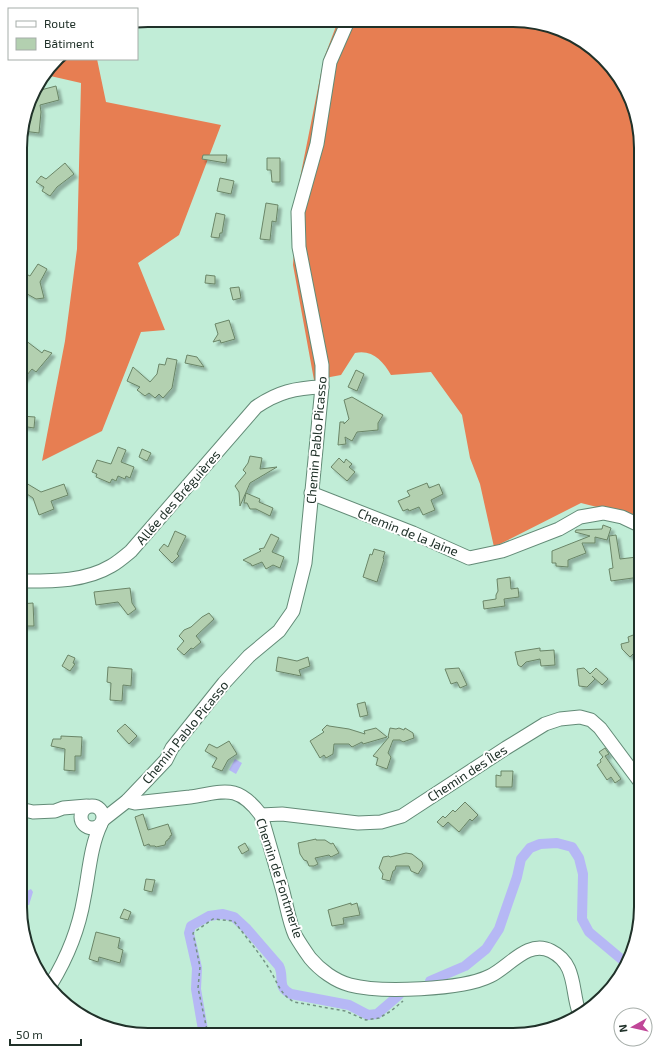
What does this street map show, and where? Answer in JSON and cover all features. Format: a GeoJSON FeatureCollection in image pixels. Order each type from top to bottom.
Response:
{"type":"FeatureCollection","features":[{"type":"Feature","properties":{"kind":"street","name":"Chemin Pablo Picasso"},"geometry":{"type":"LineString","coordinates":[[102,822],[129,802],[166,760],[172,748],[224,683],[249,656],[279,631],[293,611],[305,563],[322,387],[322,365],[299,247],[298,212],[317,144],[330,62],[345,27]]}},
{"type":"Feature","properties":{"kind":"street","name":"Allée des Bréguières"},"geometry":{"type":"LineString","coordinates":[[27,581],[51,581],[85,577],[111,566],[131,551],[256,407],[271,397],[287,392],[303,388],[322,387]]}},
{"type":"Feature","properties":{"kind":"street","name":"Chemin de la Jaine"},"geometry":{"type":"LineString","coordinates":[[311,494],[413,533],[469,558],[502,551],[559,529],[580,517],[603,513],[622,517],[634,523]]}},
{"type":"Feature","properties":{"kind":"street","name":"Chemin des Îles"},"geometry":{"type":"LineString","coordinates":[[261,815],[282,814],[358,824],[381,822],[402,816],[545,724],[560,719],[580,717],[591,720],[600,728],[634,774]]}},
{"type":"Feature","properties":{"kind":"street","name":"Chemin de Fontmerle"},"geometry":{"type":"LineString","coordinates":[[129,802],[192,796],[225,791],[245,798],[261,815],[295,934],[310,958],[321,970],[335,979],[363,988],[419,989],[454,986],[471,983],[490,976],[520,954],[530,949],[541,948],[560,957],[568,968],[574,982],[578,1009]]}},
{"type":"Feature","properties":{"kind":"street"},"geometry":{"type":"LineString","coordinates":[[27,811],[33,812],[129,802]]}},
{"type":"Feature","properties":{"kind":"street"},"geometry":{"type":"LineString","coordinates":[[53,982],[61,968],[80,918],[92,849],[102,822],[103,811],[92,806]]}},
{"type":"Feature","properties":{"kind":"street"},"geometry":{"type":"LineString","coordinates":[[92,806],[82,812],[81,819],[91,840],[92,849]]}},
{"type":"Feature","properties":{"kind":"street"},"geometry":{"type":"LineString","coordinates":[[55,810],[96,828],[102,822]]}},
{"type":"Feature","properties":{"kind":"path"},"geometry":{"type":"LineString","coordinates":[[207,1028],[198,988],[200,967],[193,933],[213,919],[234,921],[269,967],[287,999],[294,1002],[345,1011],[366,1020],[379,1018],[391,1011],[403,1001]]}},
{"type":"Feature","properties":{"kind":"shaded area"},"geometry":{"type":"Polygon","coordinates":[[[336,27],[513,27],[544,31],[559,36],[587,52],[609,74],[618,88],[628,109],[632,125],[634,148],[634,516],[581,503],[494,547],[480,484],[470,458],[462,415],[431,372],[391,375],[381,361],[376,357],[361,352],[355,353],[341,375],[314,380],[293,265],[299,183],[324,58],[336,27]]]}},
{"type":"Feature","properties":{"kind":"shaded area"},"geometry":{"type":"Polygon","coordinates":[[[65,60],[97,60],[106,102],[221,125],[179,235],[138,263],[165,330],[141,332],[102,431],[42,461],[65,341],[77,249],[81,83],[51,76],[65,60]]]}},
{"type":"Feature","properties":{"kind":"water"},"geometry":{"type":"Polygon","coordinates":[[[235,759],[242,763],[236,774],[229,770],[235,759]]]}},
{"type":"Feature","properties":{"kind":"water"},"geometry":{"type":"Polygon","coordinates":[[[31,889],[33,892],[29,905],[27,905],[27,892],[31,889]]]}},
{"type":"Feature","properties":{"kind":"building"},"geometry":{"type":"Polygon","coordinates":[[[56,86],[59,100],[40,105],[41,112],[39,133],[28,132],[36,102],[43,89],[56,86]]]}},
{"type":"Feature","properties":{"kind":"building"},"geometry":{"type":"Polygon","coordinates":[[[203,155],[227,155],[226,163],[202,159],[203,155]]]}},
{"type":"Feature","properties":{"kind":"building"},"geometry":{"type":"Polygon","coordinates":[[[267,158],[280,158],[280,182],[272,182],[271,170],[267,170],[267,158]]]}},
{"type":"Feature","properties":{"kind":"building"},"geometry":{"type":"Polygon","coordinates":[[[65,163],[74,174],[57,187],[50,196],[42,191],[44,187],[36,182],[41,176],[46,179],[65,163]]]}},
{"type":"Feature","properties":{"kind":"building"},"geometry":{"type":"Polygon","coordinates":[[[220,178],[234,181],[231,194],[217,191],[220,178]]]}},
{"type":"Feature","properties":{"kind":"building"},"geometry":{"type":"Polygon","coordinates":[[[266,203],[278,205],[276,222],[272,221],[270,240],[260,239],[266,203]]]}},
{"type":"Feature","properties":{"kind":"building"},"geometry":{"type":"Polygon","coordinates":[[[216,213],[225,215],[222,233],[220,233],[219,238],[211,237],[216,213]]]}},
{"type":"Feature","properties":{"kind":"building"},"geometry":{"type":"Polygon","coordinates":[[[38,264],[47,269],[40,282],[44,298],[36,299],[27,294],[27,274],[30,276],[38,264]]]}},
{"type":"Feature","properties":{"kind":"building"},"geometry":{"type":"Polygon","coordinates":[[[206,275],[215,276],[215,284],[205,283],[206,275]]]}},
{"type":"Feature","properties":{"kind":"building"},"geometry":{"type":"Polygon","coordinates":[[[239,287],[241,298],[233,300],[230,288],[239,287]]]}},
{"type":"Feature","properties":{"kind":"building"},"geometry":{"type":"Polygon","coordinates":[[[229,320],[235,339],[221,343],[220,340],[213,342],[218,334],[215,324],[229,320]]]}},
{"type":"Feature","properties":{"kind":"building"},"geometry":{"type":"Polygon","coordinates":[[[27,342],[42,353],[44,350],[52,353],[36,372],[32,369],[27,375],[27,342]]]}},
{"type":"Feature","properties":{"kind":"building"},"geometry":{"type":"Polygon","coordinates":[[[187,355],[197,357],[204,367],[185,363],[187,355]]]}},
{"type":"Feature","properties":{"kind":"building"},"geometry":{"type":"Polygon","coordinates":[[[167,358],[177,360],[172,388],[163,398],[159,394],[155,398],[149,393],[145,396],[137,390],[140,387],[127,381],[133,367],[150,382],[157,374],[159,364],[165,365],[167,358]]]}},
{"type":"Feature","properties":{"kind":"building"},"geometry":{"type":"Polygon","coordinates":[[[356,370],[364,374],[357,391],[348,387],[356,370]]]}},
{"type":"Feature","properties":{"kind":"building"},"geometry":{"type":"Polygon","coordinates":[[[352,397],[383,415],[378,423],[378,430],[357,432],[352,441],[345,437],[346,444],[338,445],[340,422],[344,422],[344,424],[349,419],[344,400],[352,397]]]}},
{"type":"Feature","properties":{"kind":"building"},"geometry":{"type":"Polygon","coordinates":[[[27,416],[35,417],[34,428],[27,427],[27,416]]]}},
{"type":"Feature","properties":{"kind":"building"},"geometry":{"type":"Polygon","coordinates":[[[118,447],[126,450],[121,462],[134,467],[130,478],[126,476],[125,479],[118,476],[116,481],[112,479],[110,483],[96,477],[97,474],[92,472],[97,460],[111,464],[118,447]]]}},
{"type":"Feature","properties":{"kind":"building"},"geometry":{"type":"Polygon","coordinates":[[[142,449],[151,453],[147,461],[139,457],[142,449]]]}},
{"type":"Feature","properties":{"kind":"building"},"geometry":{"type":"Polygon","coordinates":[[[250,456],[262,458],[260,469],[277,467],[250,483],[240,506],[239,492],[235,486],[246,473],[243,470],[248,463],[250,456]]]}},
{"type":"Feature","properties":{"kind":"building"},"geometry":{"type":"Polygon","coordinates":[[[339,458],[344,463],[346,459],[352,464],[349,467],[355,472],[347,481],[331,467],[339,458]]]}},
{"type":"Feature","properties":{"kind":"building"},"geometry":{"type":"Polygon","coordinates":[[[427,483],[429,488],[439,484],[443,494],[431,500],[435,510],[423,515],[419,507],[409,511],[408,509],[403,511],[398,501],[410,496],[407,491],[427,483]]]}},
{"type":"Feature","properties":{"kind":"building"},"geometry":{"type":"Polygon","coordinates":[[[27,484],[41,492],[64,484],[68,495],[51,501],[54,509],[39,515],[33,498],[27,494],[27,484]]]}},
{"type":"Feature","properties":{"kind":"building"},"geometry":{"type":"Polygon","coordinates":[[[246,493],[260,499],[259,502],[273,508],[270,516],[256,509],[250,509],[247,503],[244,503],[246,493]]]}},
{"type":"Feature","properties":{"kind":"building"},"geometry":{"type":"Polygon","coordinates":[[[603,525],[611,528],[607,540],[595,537],[595,543],[582,543],[586,553],[568,560],[568,567],[556,566],[556,563],[552,563],[552,551],[590,536],[575,532],[576,530],[602,529],[603,525]]]}},
{"type":"Feature","properties":{"kind":"building"},"geometry":{"type":"Polygon","coordinates":[[[175,531],[186,536],[177,554],[179,556],[172,563],[159,550],[164,544],[168,547],[175,531]]]}},
{"type":"Feature","properties":{"kind":"building"},"geometry":{"type":"Polygon","coordinates":[[[271,534],[279,538],[272,552],[284,557],[280,568],[273,565],[266,569],[262,562],[252,566],[243,560],[261,551],[259,549],[264,548],[271,534]]]}},
{"type":"Feature","properties":{"kind":"building"},"geometry":{"type":"Polygon","coordinates":[[[616,535],[620,559],[634,557],[634,578],[611,581],[609,569],[613,568],[609,536],[616,535]]]}},
{"type":"Feature","properties":{"kind":"building"},"geometry":{"type":"Polygon","coordinates":[[[374,549],[385,552],[377,582],[363,577],[370,554],[372,555],[374,549]]]}},
{"type":"Feature","properties":{"kind":"building"},"geometry":{"type":"Polygon","coordinates":[[[510,577],[511,589],[518,588],[519,597],[504,599],[505,606],[484,609],[483,601],[496,599],[498,591],[497,579],[510,577]]]}},
{"type":"Feature","properties":{"kind":"building"},"geometry":{"type":"Polygon","coordinates":[[[130,588],[132,603],[136,609],[128,615],[118,602],[96,605],[94,592],[130,588]]]}},
{"type":"Feature","properties":{"kind":"building"},"geometry":{"type":"Polygon","coordinates":[[[27,603],[33,603],[34,626],[27,626],[27,603]]]}},
{"type":"Feature","properties":{"kind":"building"},"geometry":{"type":"Polygon","coordinates":[[[209,613],[214,619],[196,636],[201,642],[193,649],[191,648],[184,655],[177,649],[184,641],[179,636],[184,630],[191,627],[209,613]]]}},
{"type":"Feature","properties":{"kind":"building"},"geometry":{"type":"Polygon","coordinates":[[[634,635],[634,653],[630,657],[622,649],[621,644],[629,642],[628,637],[634,635]]]}},
{"type":"Feature","properties":{"kind":"building"},"geometry":{"type":"Polygon","coordinates":[[[540,648],[540,651],[554,650],[555,665],[541,666],[540,659],[526,662],[521,667],[518,665],[515,652],[540,648]]]}},
{"type":"Feature","properties":{"kind":"building"},"geometry":{"type":"Polygon","coordinates":[[[68,655],[75,658],[73,663],[75,664],[70,671],[62,666],[68,655]]]}},
{"type":"Feature","properties":{"kind":"building"},"geometry":{"type":"Polygon","coordinates":[[[278,657],[297,661],[308,657],[310,666],[299,670],[301,676],[276,671],[278,657]]]}},
{"type":"Feature","properties":{"kind":"building"},"geometry":{"type":"Polygon","coordinates":[[[108,667],[132,669],[131,686],[123,685],[122,701],[110,700],[111,683],[107,682],[108,667]]]}},
{"type":"Feature","properties":{"kind":"building"},"geometry":{"type":"Polygon","coordinates":[[[459,668],[467,685],[460,688],[457,682],[451,684],[445,669],[459,668]]]}},
{"type":"Feature","properties":{"kind":"building"},"geometry":{"type":"Polygon","coordinates":[[[584,668],[590,674],[596,668],[608,679],[602,685],[592,676],[595,679],[587,687],[579,686],[577,669],[584,668]]]}},
{"type":"Feature","properties":{"kind":"building"},"geometry":{"type":"Polygon","coordinates":[[[365,702],[368,715],[360,717],[357,704],[365,702]]]}},
{"type":"Feature","properties":{"kind":"building"},"geometry":{"type":"Polygon","coordinates":[[[125,724],[137,736],[129,744],[117,731],[125,724]]]}},
{"type":"Feature","properties":{"kind":"building"},"geometry":{"type":"Polygon","coordinates":[[[327,725],[365,734],[364,731],[376,728],[387,737],[363,744],[362,742],[352,747],[349,744],[334,744],[333,754],[326,758],[324,755],[320,758],[310,741],[324,732],[322,730],[327,725]]]}},
{"type":"Feature","properties":{"kind":"building"},"geometry":{"type":"Polygon","coordinates":[[[390,728],[399,728],[404,730],[405,728],[413,733],[414,738],[403,742],[400,740],[393,740],[388,753],[391,757],[387,769],[376,765],[378,758],[373,756],[389,737],[390,728]]]}},
{"type":"Feature","properties":{"kind":"building"},"geometry":{"type":"Polygon","coordinates":[[[61,736],[82,737],[81,756],[75,756],[75,771],[64,770],[65,749],[51,746],[53,739],[61,739],[61,736]]]}},
{"type":"Feature","properties":{"kind":"building"},"geometry":{"type":"Polygon","coordinates":[[[229,741],[237,754],[228,760],[222,771],[212,767],[217,758],[205,751],[209,744],[217,748],[229,741]]]}},
{"type":"Feature","properties":{"kind":"building"},"geometry":{"type":"Polygon","coordinates":[[[605,748],[609,754],[605,756],[621,779],[615,783],[611,777],[607,780],[597,765],[601,762],[600,760],[603,757],[599,752],[605,748]]]}},
{"type":"Feature","properties":{"kind":"building"},"geometry":{"type":"Polygon","coordinates":[[[501,771],[513,771],[512,787],[496,787],[496,775],[501,776],[501,771]]]}},
{"type":"Feature","properties":{"kind":"building"},"geometry":{"type":"Polygon","coordinates":[[[465,802],[478,815],[472,821],[470,819],[459,832],[448,822],[443,827],[437,822],[443,816],[445,818],[453,810],[455,812],[465,802]]]}},
{"type":"Feature","properties":{"kind":"building"},"geometry":{"type":"Polygon","coordinates":[[[143,814],[148,830],[168,824],[172,835],[166,841],[165,845],[156,847],[150,846],[149,844],[144,846],[135,817],[143,814]]]}},
{"type":"Feature","properties":{"kind":"building"},"geometry":{"type":"Polygon","coordinates":[[[316,839],[325,840],[331,844],[333,843],[339,853],[331,857],[329,855],[315,858],[318,864],[309,866],[307,861],[304,860],[300,854],[298,843],[316,839]]]}},
{"type":"Feature","properties":{"kind":"building"},"geometry":{"type":"Polygon","coordinates":[[[245,843],[249,850],[242,854],[238,847],[245,843]]]}},
{"type":"Feature","properties":{"kind":"building"},"geometry":{"type":"Polygon","coordinates":[[[406,853],[412,854],[422,862],[423,866],[418,874],[411,871],[409,866],[396,866],[390,881],[382,879],[383,874],[379,868],[383,857],[406,853]]]}},
{"type":"Feature","properties":{"kind":"building"},"geometry":{"type":"Polygon","coordinates":[[[146,879],[155,880],[152,892],[144,890],[146,879]]]}},
{"type":"Feature","properties":{"kind":"building"},"geometry":{"type":"Polygon","coordinates":[[[351,903],[351,905],[357,903],[360,915],[343,918],[344,924],[332,926],[328,910],[351,903]]]}},
{"type":"Feature","properties":{"kind":"building"},"geometry":{"type":"Polygon","coordinates":[[[124,909],[131,912],[128,920],[120,918],[124,909]]]}},
{"type":"Feature","properties":{"kind":"building"},"geometry":{"type":"Polygon","coordinates":[[[96,932],[120,938],[118,948],[123,950],[120,963],[99,957],[98,962],[89,959],[96,932]]]}},
{"type":"Feature","properties":{"kind":"waterway"},"geometry":{"type":"LineString","coordinates":[[430,981],[465,966],[486,949],[499,929],[517,877],[521,859],[530,848],[540,844],[557,843],[572,847],[579,858],[583,874],[582,919],[589,932],[621,959]]}},
{"type":"Feature","properties":{"kind":"waterway"},"geometry":{"type":"LineString","coordinates":[[203,1028],[196,989],[197,968],[189,933],[191,926],[209,916],[223,914],[234,917],[247,929],[279,966],[281,970],[282,985],[286,991],[291,994],[349,1005],[368,1015],[377,1014],[399,995]]}}]}
